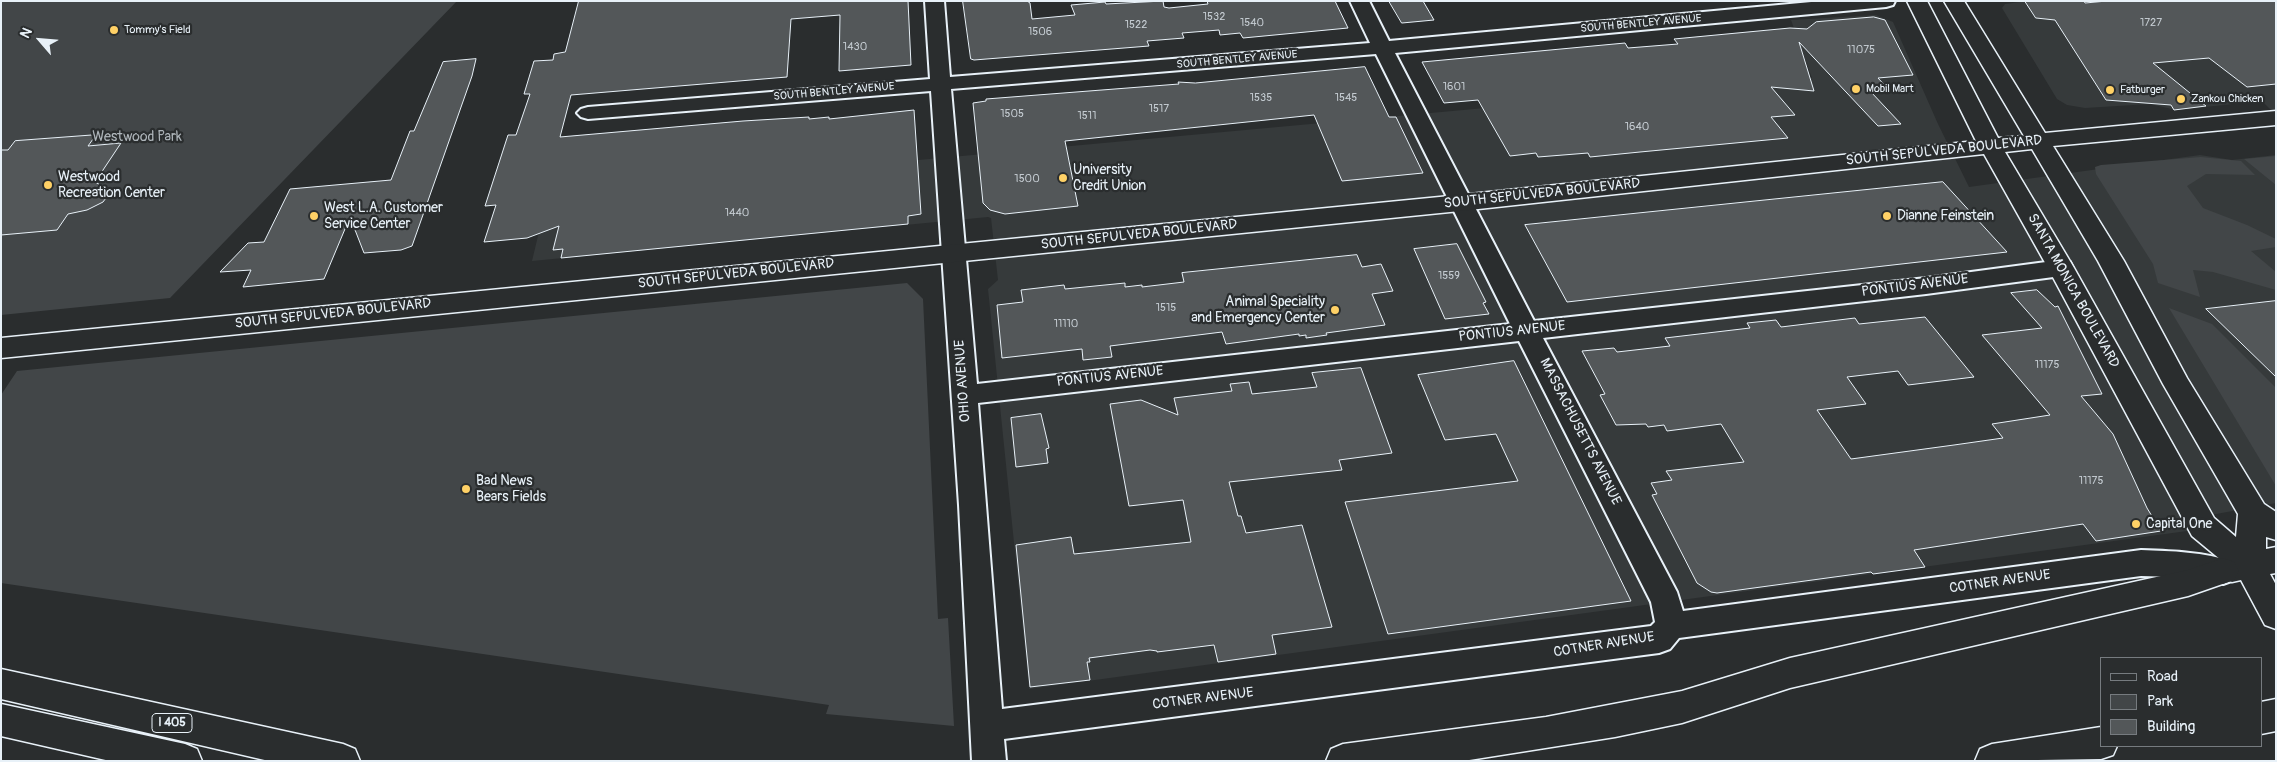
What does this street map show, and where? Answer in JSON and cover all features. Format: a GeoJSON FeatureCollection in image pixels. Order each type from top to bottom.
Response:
{"type":"FeatureCollection","features":[{"type":"Feature","properties":{"kind":"main road","name":"SANTA MONICA BOULEVARD"},"geometry":{"type":"LineString","coordinates":[[1917,1],[1992,147],[2204,527],[2249,566],[2276,615]]}},
{"type":"Feature","properties":{"kind":"main road"},"geometry":{"type":"LineString","coordinates":[[1343,761],[1546,733],[1682,707],[1790,673],[2188,583],[2249,566],[2264,521],[2177,384],[2111,261],[1954,1]]}},
{"type":"Feature","properties":{"kind":"main road","name":"SOUTH SEPULVEDA BOULEVARD"},"geometry":{"type":"LineString","coordinates":[[1,348],[1460,203],[2038,141],[2276,118]]}},
{"type":"Feature","properties":{"kind":"main road","name":"I 405"},"geometry":{"type":"LineString","coordinates":[[1,684],[343,761]]}},
{"type":"Feature","properties":{"kind":"main road"},"geometry":{"type":"LineString","coordinates":[[2262,718],[2276,715]]}},
{"type":"Feature","properties":{"kind":"main road"},"geometry":{"type":"LineString","coordinates":[[1,720],[185,761]]}},
{"type":"Feature","properties":{"kind":"main road"},"geometry":{"type":"LineString","coordinates":[[1992,761],[2100,743]]}},
{"type":"Feature","properties":{"kind":"street","name":"OHIO AVENUE"},"geometry":{"type":"LineString","coordinates":[[934,1],[954,253],[989,761]]}},
{"type":"Feature","properties":{"kind":"street","name":"MASSACHUSETTS AVENUE"},"geometry":{"type":"LineString","coordinates":[[1359,1],[1460,203],[1666,601],[1671,626]]}},
{"type":"Feature","properties":{"kind":"street","name":"SOUTH BENTLEY AVENUE"},"geometry":{"type":"LineString","coordinates":[[588,113],[1382,48],[1886,1]]}},
{"type":"Feature","properties":{"kind":"street","name":"PONTIUS AVENUE"},"geometry":{"type":"LineString","coordinates":[[964,395],[1926,286],[2061,268]]}},
{"type":"Feature","properties":{"kind":"street","name":"COTNER AVENUE"},"geometry":{"type":"LineString","coordinates":[[987,726],[1659,640],[1671,626],[2141,563],[2249,566]]}},
{"type":"Feature","properties":{"kind":"shaded area"},"geometry":{"type":"Polygon","coordinates":[[[2028,1],[2085,1],[2121,52],[2276,38],[2276,115],[2262,101],[2176,110],[2150,104],[2085,108],[2067,105],[2057,99],[2002,8],[2005,4],[2028,1]]]}},
{"type":"Feature","properties":{"kind":"shaded area"},"geometry":{"type":"Polygon","coordinates":[[[1876,15],[1893,22],[1938,124],[1969,187],[2200,155],[2232,160],[2276,155],[2276,503],[2189,519],[2187,531],[1029,689],[988,289],[998,280],[991,218],[532,261],[548,194],[1812,78],[1791,20],[1876,15]]]}},
{"type":"Feature","properties":{"kind":"green space","name":"Westwood Park"},"geometry":{"type":"Polygon","coordinates":[[[1,1],[457,1],[170,298],[1,315],[1,1]]]}},
{"type":"Feature","properties":{"kind":"green space"},"geometry":{"type":"Polygon","coordinates":[[[2276,156],[2276,185],[2244,159],[2276,156]]]}},
{"type":"Feature","properties":{"kind":"green space"},"geometry":{"type":"Polygon","coordinates":[[[2201,157],[2241,161],[2255,175],[2206,174],[2187,186],[2203,208],[2247,225],[2276,239],[2276,247],[2251,251],[2276,272],[2276,290],[2213,272],[2193,270],[2200,297],[2158,283],[2153,264],[2096,174],[2095,167],[2201,157]]]}},
{"type":"Feature","properties":{"kind":"green space","name":"Bad News Bears Fields"},"geometry":{"type":"Polygon","coordinates":[[[907,283],[923,299],[938,619],[948,618],[954,726],[826,714],[829,705],[1,583],[1,395],[17,371],[907,283]]]}},
{"type":"Feature","properties":{"kind":"green space"},"geometry":{"type":"Polygon","coordinates":[[[2169,308],[2212,324],[2276,388],[2276,486],[2169,308]]]}},
{"type":"Feature","properties":{"kind":"building"},"geometry":{"type":"Polygon","coordinates":[[[579,1],[908,1],[911,65],[839,71],[840,15],[791,19],[787,77],[571,95],[560,137],[743,121],[809,117],[809,119],[829,117],[829,119],[914,110],[921,214],[908,216],[908,224],[561,258],[563,249],[553,250],[559,226],[527,238],[484,242],[496,205],[485,206],[508,135],[516,135],[530,94],[524,94],[534,61],[553,60],[554,54],[565,52],[579,1]]]}},
{"type":"Feature","properties":{"kind":"building"},"geometry":{"type":"Polygon","coordinates":[[[963,1],[1027,1],[1030,3],[1032,19],[1075,15],[1071,5],[1105,2],[1106,4],[1163,1],[1164,7],[1169,8],[1208,4],[1207,1],[1335,1],[1348,28],[1243,38],[1240,33],[1220,35],[1219,30],[1182,33],[1184,38],[1147,41],[1149,46],[974,60],[971,59],[963,1]]]}},
{"type":"Feature","properties":{"kind":"building"},"geometry":{"type":"Polygon","coordinates":[[[1389,1],[1423,1],[1434,20],[1402,23],[1389,1]]]}},
{"type":"Feature","properties":{"kind":"building"},"geometry":{"type":"Polygon","coordinates":[[[2025,1],[2084,1],[2085,3],[2107,1],[2276,1],[2276,84],[2247,87],[2209,58],[2153,63],[2206,106],[2174,110],[2171,105],[2106,100],[2055,20],[2036,18],[2025,1]]]}},
{"type":"Feature","properties":{"kind":"building"},"geometry":{"type":"Polygon","coordinates":[[[1874,17],[1885,20],[1913,75],[1878,78],[1889,90],[1871,92],[1901,124],[1878,126],[1799,42],[1814,91],[1771,87],[1795,115],[1771,117],[1788,138],[1590,157],[1588,153],[1538,157],[1536,153],[1510,156],[1478,100],[1444,103],[1422,62],[1625,43],[1628,48],[1678,44],[1674,39],[1790,28],[1807,29],[1816,22],[1874,17]]]}},
{"type":"Feature","properties":{"kind":"building"},"geometry":{"type":"Polygon","coordinates":[[[476,59],[472,76],[412,246],[401,250],[364,253],[350,217],[324,279],[243,287],[251,270],[220,272],[248,243],[264,242],[290,189],[391,180],[410,131],[414,131],[443,62],[476,59]]]}},
{"type":"Feature","properties":{"kind":"building"},"geometry":{"type":"Polygon","coordinates":[[[1365,67],[1389,117],[1396,117],[1423,173],[1342,181],[1314,115],[1065,141],[1078,206],[1005,214],[990,210],[983,203],[973,103],[986,101],[986,99],[1179,84],[1178,82],[1195,83],[1365,67]]]}},
{"type":"Feature","properties":{"kind":"building","name":"Westwood Recreation Center"},"geometry":{"type":"Polygon","coordinates":[[[96,135],[88,146],[121,143],[95,182],[111,191],[103,202],[87,210],[68,214],[57,230],[1,235],[1,150],[8,150],[15,141],[96,135]]]}},
{"type":"Feature","properties":{"kind":"building"},"geometry":{"type":"Polygon","coordinates":[[[1943,182],[2007,252],[1567,302],[1525,225],[1943,182]]]}},
{"type":"Feature","properties":{"kind":"building"},"geometry":{"type":"Polygon","coordinates":[[[1457,244],[1486,302],[1483,303],[1489,314],[1445,319],[1414,249],[1457,244]]]}},
{"type":"Feature","properties":{"kind":"building"},"geometry":{"type":"Polygon","coordinates":[[[1357,255],[1362,267],[1381,264],[1393,291],[1372,294],[1385,325],[1326,333],[1327,335],[1306,338],[1306,335],[1299,336],[1299,334],[1226,344],[1222,332],[1110,346],[1112,357],[1083,360],[1082,349],[1002,358],[997,305],[1023,302],[1021,290],[1064,285],[1065,289],[1125,283],[1125,287],[1142,285],[1142,287],[1184,282],[1182,273],[1357,255]]]}},
{"type":"Feature","properties":{"kind":"building"},"geometry":{"type":"Polygon","coordinates":[[[2037,290],[2055,307],[2058,306],[2102,394],[2081,396],[2113,434],[2147,508],[2161,531],[2096,541],[2083,524],[1914,550],[1925,567],[1873,574],[1871,572],[1717,593],[1711,592],[1697,583],[1652,495],[1657,494],[1651,483],[1672,480],[1666,471],[1744,462],[1721,424],[1667,431],[1664,425],[1648,427],[1646,424],[1616,425],[1600,395],[1605,394],[1582,351],[1614,348],[1617,352],[1670,346],[1665,338],[1750,328],[1747,323],[1776,320],[1781,327],[1855,318],[1859,324],[1925,317],[1974,377],[1908,385],[1898,371],[1847,377],[1866,404],[1817,410],[1851,459],[2003,438],[1992,424],[2050,415],[1982,335],[2042,328],[2011,293],[2037,290]]]}},
{"type":"Feature","properties":{"kind":"building"},"geometry":{"type":"Polygon","coordinates":[[[2276,301],[2276,377],[2206,309],[2276,301]]]}},
{"type":"Feature","properties":{"kind":"building"},"geometry":{"type":"Polygon","coordinates":[[[1514,361],[1631,601],[1388,634],[1345,502],[1518,481],[1496,434],[1445,440],[1418,375],[1514,361]]]}},
{"type":"Feature","properties":{"kind":"building"},"geometry":{"type":"Polygon","coordinates":[[[1361,368],[1392,453],[1339,460],[1342,470],[1229,482],[1238,516],[1241,516],[1246,533],[1302,525],[1332,627],[1272,635],[1276,654],[1218,662],[1214,645],[1157,652],[1150,650],[1089,658],[1090,662],[1087,662],[1090,680],[1030,687],[1016,545],[1071,537],[1074,554],[1191,542],[1183,500],[1129,506],[1110,404],[1141,400],[1178,415],[1174,398],[1232,391],[1230,384],[1249,382],[1252,394],[1317,387],[1312,373],[1361,368]]]}},
{"type":"Feature","properties":{"kind":"building"},"geometry":{"type":"Polygon","coordinates":[[[1041,414],[1049,448],[1046,449],[1048,463],[1016,467],[1011,418],[1041,414]]]}},
{"type":"Feature","properties":{"kind":"place","name":"Tommy's Field"},"geometry":{"type":"Point","coordinates":[114,30]}},
{"type":"Feature","properties":{"kind":"place","name":"Mobil Mart"},"geometry":{"type":"Point","coordinates":[1856,89]}},
{"type":"Feature","properties":{"kind":"place","name":"Fatburger"},"geometry":{"type":"Point","coordinates":[2110,90]}},
{"type":"Feature","properties":{"kind":"place","name":"Zankou Chicken"},"geometry":{"type":"Point","coordinates":[2181,99]}},
{"type":"Feature","properties":{"kind":"place","name":"University Credit Union"},"geometry":{"type":"Point","coordinates":[1063,178]}},
{"type":"Feature","properties":{"kind":"place","name":"Westwood Recreation Center"},"geometry":{"type":"Point","coordinates":[48,185]}},
{"type":"Feature","properties":{"kind":"place","name":"West L.A. Customer Service Center"},"geometry":{"type":"Point","coordinates":[314,216]}},
{"type":"Feature","properties":{"kind":"place","name":"Dianne Feinstein"},"geometry":{"type":"Point","coordinates":[1887,216]}},
{"type":"Feature","properties":{"kind":"place","name":"Animal Speciality and Emergency Center"},"geometry":{"type":"Point","coordinates":[1335,310]}},
{"type":"Feature","properties":{"kind":"place","name":"Bad News Bears Fields"},"geometry":{"type":"Point","coordinates":[466,489]}},
{"type":"Feature","properties":{"kind":"place","name":"Capital One"},"geometry":{"type":"Point","coordinates":[2136,524]}}]}
